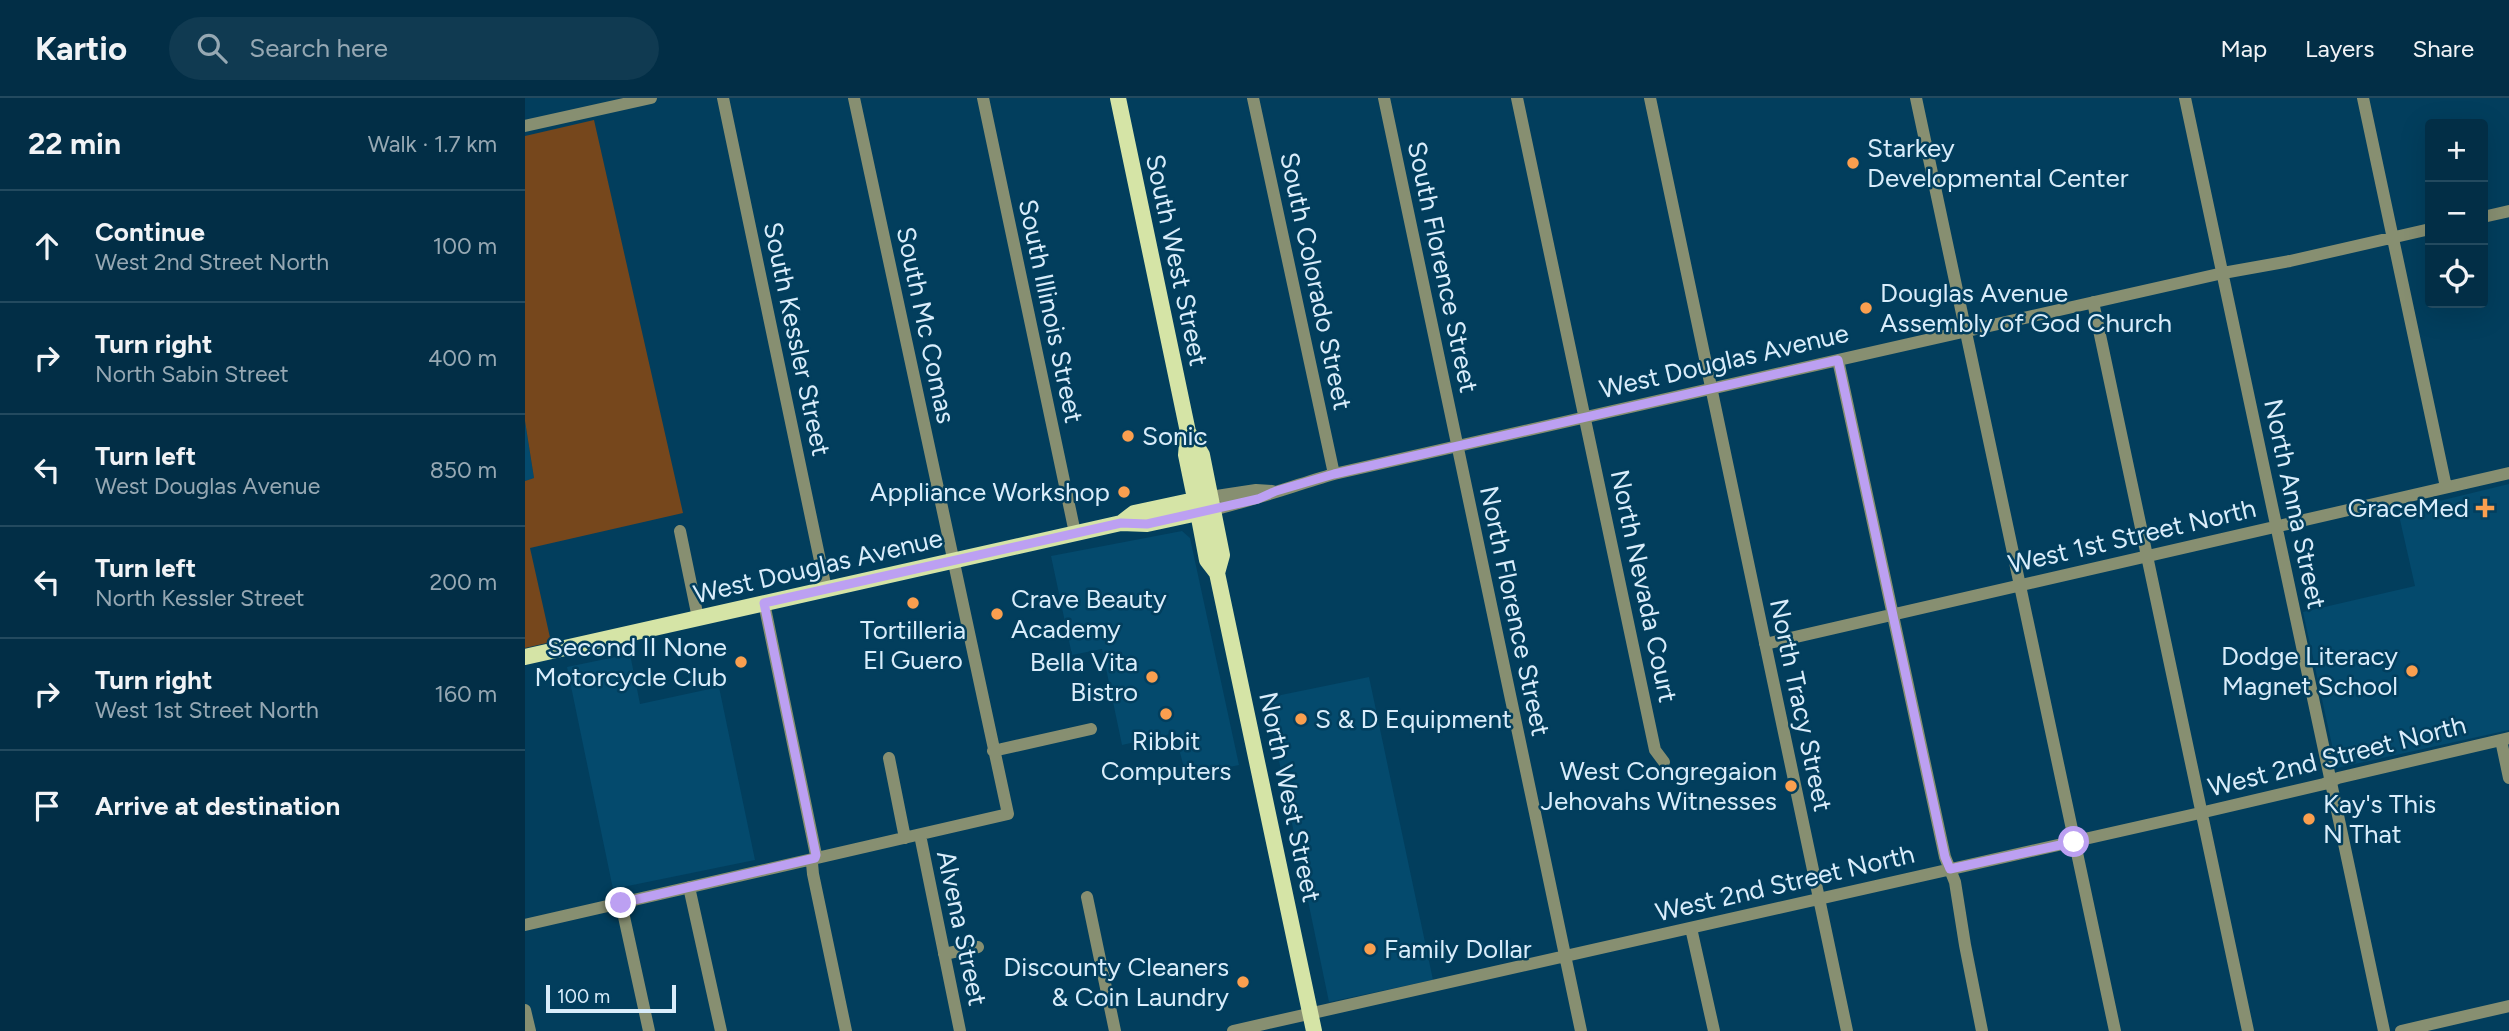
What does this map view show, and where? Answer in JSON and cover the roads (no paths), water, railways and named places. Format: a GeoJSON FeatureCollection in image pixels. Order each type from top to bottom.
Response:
{"type":"FeatureCollection","features":[{"type":"Feature","properties":{"kind":"main road","name":"South West Street"},"geometry":{"type":"LineString","coordinates":[[1118,98],[1188,432],[1202,455],[1204,505]]}},
{"type":"Feature","properties":{"kind":"main road","name":"West Douglas Avenue"},"geometry":{"type":"LineString","coordinates":[[525,657],[1121,523],[1147,524],[1204,505]]}},
{"type":"Feature","properties":{"kind":"main road","name":"North West Street"},"geometry":{"type":"LineString","coordinates":[[1204,505],[1222,555],[1217,573],[1314,1031]]}},
{"type":"Feature","properties":{"kind":"street"},"geometry":{"type":"LineString","coordinates":[[525,126],[652,98]]}},
{"type":"Feature","properties":{"kind":"street","name":"South Kessler Street"},"geometry":{"type":"LineString","coordinates":[[723,98],[826,589]]}},
{"type":"Feature","properties":{"kind":"street","name":"South Mc Comas"},"geometry":{"type":"LineString","coordinates":[[854,98],[1008,814],[920,835]]}},
{"type":"Feature","properties":{"kind":"street","name":"South Illinois Street"},"geometry":{"type":"LineString","coordinates":[[983,98],[1075,533]]}},
{"type":"Feature","properties":{"kind":"street","name":"South Colorado Street"},"geometry":{"type":"LineString","coordinates":[[1253,98],[1334,474]]}},
{"type":"Feature","properties":{"kind":"street","name":"South Florence Street"},"geometry":{"type":"LineString","coordinates":[[1384,98],[1457,446]]}},
{"type":"Feature","properties":{"kind":"street","name":"North Nevada Court"},"geometry":{"type":"LineString","coordinates":[[1517,98],[1655,750],[1664,762]]}},
{"type":"Feature","properties":{"kind":"street","name":"North Tracy Street"},"geometry":{"type":"LineString","coordinates":[[1650,98],[1847,1031]]}},
{"type":"Feature","properties":{"kind":"street"},"geometry":{"type":"LineString","coordinates":[[1916,98],[2115,1031]]}},
{"type":"Feature","properties":{"kind":"street","name":"North Anna Street"},"geometry":{"type":"LineString","coordinates":[[2185,98],[2384,1031]]}},
{"type":"Feature","properties":{"kind":"street"},"geometry":{"type":"LineString","coordinates":[[2363,98],[2446,487]]}},
{"type":"Feature","properties":{"kind":"street"},"geometry":{"type":"LineString","coordinates":[[2488,216],[2509,211]]}},
{"type":"Feature","properties":{"kind":"street","name":"West Douglas Avenue"},"geometry":{"type":"LineString","coordinates":[[1204,505],[1258,499],[1334,474],[2093,302],[2425,230]]}},
{"type":"Feature","properties":{"kind":"street"},"geometry":{"type":"LineString","coordinates":[[2093,302],[2248,1031]]}},
{"type":"Feature","properties":{"kind":"street"},"geometry":{"type":"LineString","coordinates":[[1838,360],[1945,857],[1955,882],[1982,1031]]}},
{"type":"Feature","properties":{"kind":"street","name":"North Florence Street"},"geometry":{"type":"LineString","coordinates":[[1457,446],[1581,1031]]}},
{"type":"Feature","properties":{"kind":"street","name":"West 1st Street North"},"geometry":{"type":"LineString","coordinates":[[1765,644],[2509,472]]}},
{"type":"Feature","properties":{"kind":"street"},"geometry":{"type":"LineString","coordinates":[[680,531],[698,618]]}},
{"type":"Feature","properties":{"kind":"street"},"geometry":{"type":"LineString","coordinates":[[764,603],[816,855],[812,863],[813,873],[846,1031]]}},
{"type":"Feature","properties":{"kind":"street"},"geometry":{"type":"LineString","coordinates":[[993,751],[1091,729]]}},
{"type":"Feature","properties":{"kind":"street"},"geometry":{"type":"LineString","coordinates":[[2505,739],[2509,778]]}},
{"type":"Feature","properties":{"kind":"street","name":"West 2nd Street North"},"geometry":{"type":"LineString","coordinates":[[1233,1031],[2074,842],[2505,739]]}},
{"type":"Feature","properties":{"kind":"street"},"geometry":{"type":"LineString","coordinates":[[889,758],[905,838]]}},
{"type":"Feature","properties":{"kind":"street"},"geometry":{"type":"LineString","coordinates":[[525,925],[920,835]]}},
{"type":"Feature","properties":{"kind":"street","name":"Alvena Street"},"geometry":{"type":"LineString","coordinates":[[920,835],[960,1031]]}},
{"type":"Feature","properties":{"kind":"street"},"geometry":{"type":"LineString","coordinates":[[689,887],[721,1031]]}},
{"type":"Feature","properties":{"kind":"street"},"geometry":{"type":"LineString","coordinates":[[1087,897],[1115,1031]]}},
{"type":"Feature","properties":{"kind":"street"},"geometry":{"type":"LineString","coordinates":[[621,903],[649,1031]]}},
{"type":"Feature","properties":{"kind":"street"},"geometry":{"type":"LineString","coordinates":[[1691,928],[1714,1031]]}},
{"type":"Feature","properties":{"kind":"street"},"geometry":{"type":"LineString","coordinates":[[944,954],[978,947]]}},
{"type":"Feature","properties":{"kind":"street"},"geometry":{"type":"LineString","coordinates":[[2401,1031],[2509,1006]]}},
{"type":"Feature","properties":{"kind":"street"},"geometry":{"type":"LineString","coordinates":[[525,1010],[530,1031]]}},
{"type":"Feature","properties":{"kind":"place","name":"Starkey Developmental Center"},"geometry":{"type":"Point","coordinates":[1853,163]}},
{"type":"Feature","properties":{"kind":"place","name":"Douglas Avenue Assembly of God Church"},"geometry":{"type":"Point","coordinates":[1866,308]}},
{"type":"Feature","properties":{"kind":"place","name":"Sonic"},"geometry":{"type":"Point","coordinates":[1128,436]}},
{"type":"Feature","properties":{"kind":"place","name":"Appliance Workshop"},"geometry":{"type":"Point","coordinates":[1124,492]}},
{"type":"Feature","properties":{"kind":"place","name":"GraceMed"},"geometry":{"type":"Point","coordinates":[2485,508]}},
{"type":"Feature","properties":{"kind":"place","name":"Tortilleria El Guero"},"geometry":{"type":"Point","coordinates":[913,603]}},
{"type":"Feature","properties":{"kind":"place","name":"Crave Beauty Academy"},"geometry":{"type":"Point","coordinates":[997,614]}},
{"type":"Feature","properties":{"kind":"place","name":"Second II None Motorcycle Club"},"geometry":{"type":"Point","coordinates":[741,662]}},
{"type":"Feature","properties":{"kind":"place","name":"Dodge Literacy Magnet School"},"geometry":{"type":"Point","coordinates":[2412,671]}},
{"type":"Feature","properties":{"kind":"place","name":"Bella Vita Bistro"},"geometry":{"type":"Point","coordinates":[1152,677]}},
{"type":"Feature","properties":{"kind":"place","name":"Ribbit Computers"},"geometry":{"type":"Point","coordinates":[1166,714]}},
{"type":"Feature","properties":{"kind":"place","name":"S & D Equipment"},"geometry":{"type":"Point","coordinates":[1301,719]}},
{"type":"Feature","properties":{"kind":"place","name":"West Congregaion Jehovahs Witnesses"},"geometry":{"type":"Point","coordinates":[1791,786]}},
{"type":"Feature","properties":{"kind":"place","name":"Kay's This N That"},"geometry":{"type":"Point","coordinates":[2309,819]}},
{"type":"Feature","properties":{"kind":"place","name":"Family Dollar"},"geometry":{"type":"Point","coordinates":[1370,949]}},
{"type":"Feature","properties":{"kind":"place","name":"Discounty Cleaners & Coin Laundry"},"geometry":{"type":"Point","coordinates":[1243,982]}}]}
